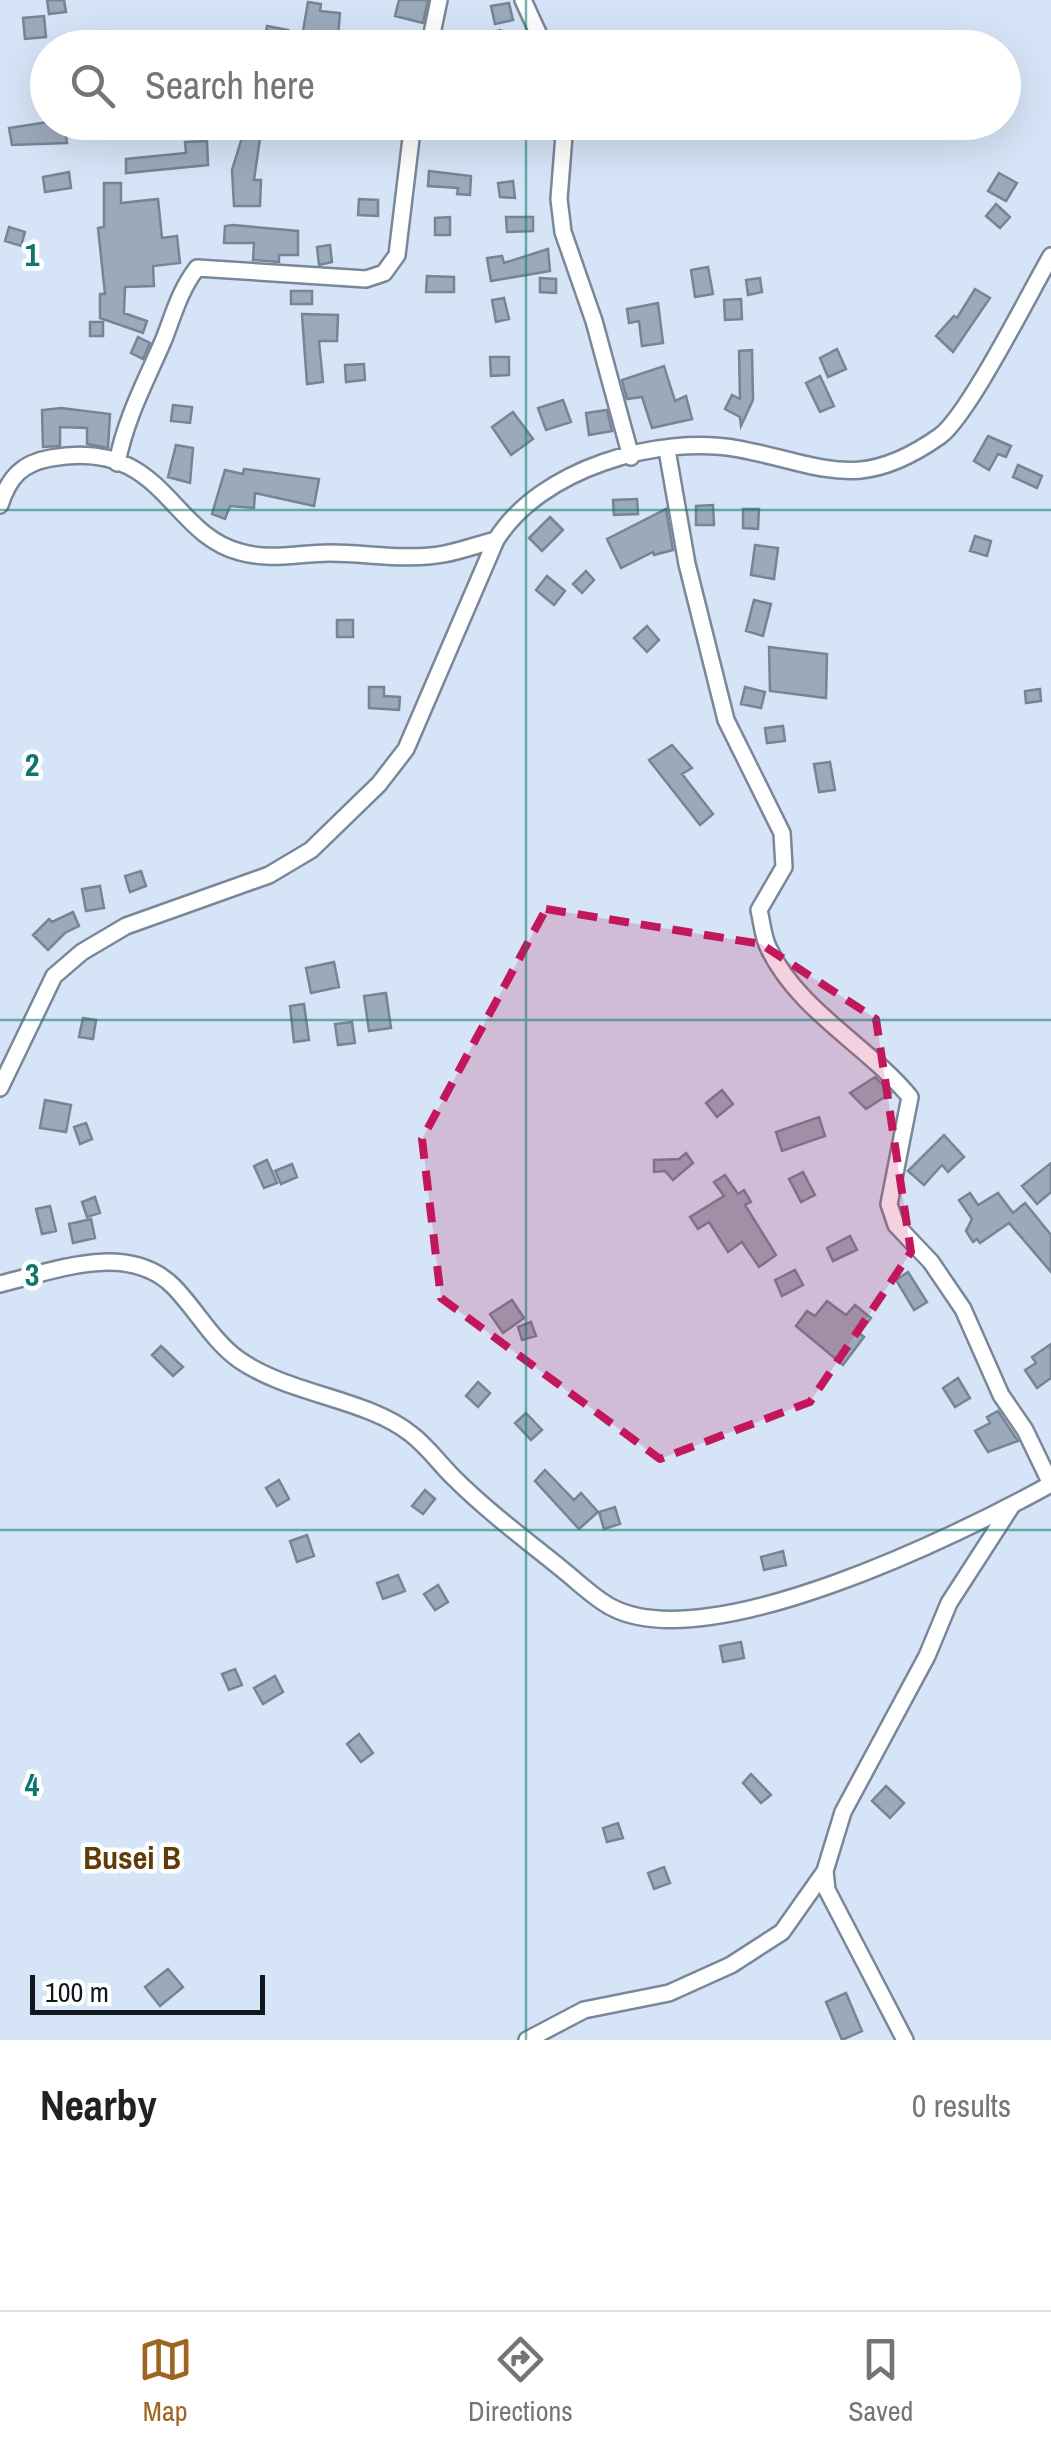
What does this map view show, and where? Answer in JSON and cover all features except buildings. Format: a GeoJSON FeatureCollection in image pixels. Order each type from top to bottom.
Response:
{"type":"FeatureCollection","features":[{"type":"Feature","properties":{"kind":"street"},"geometry":{"type":"LineString","coordinates":[[433,30],[439,0]]}},
{"type":"Feature","properties":{"kind":"street"},"geometry":{"type":"LineString","coordinates":[[524,0],[538,30]]}},
{"type":"Feature","properties":{"kind":"street"},"geometry":{"type":"LineString","coordinates":[[117,463],[139,386],[163,340],[182,288],[197,268],[366,278],[384,273],[397,255],[412,140]]}},
{"type":"Feature","properties":{"kind":"street"},"geometry":{"type":"LineString","coordinates":[[564,140],[559,199],[564,232],[594,322],[630,457]]}},
{"type":"Feature","properties":{"kind":"street"},"geometry":{"type":"LineString","coordinates":[[0,1088],[54,976],[82,952],[126,926],[269,874],[311,850],[379,784],[406,748],[496,540],[510,517],[546,488],[604,460],[668,450],[738,449],[839,474],[862,473],[918,449],[960,418],[1051,256]]}},
{"type":"Feature","properties":{"kind":"street"},"geometry":{"type":"LineString","coordinates":[[0,1284],[96,1261],[148,1268],[174,1287],[192,1313],[236,1357],[265,1375],[383,1417],[411,1434],[456,1480],[610,1607],[651,1620],[701,1619],[776,1600],[882,1565],[1051,1484],[1025,1430],[1001,1395],[963,1308],[931,1262],[896,1226],[889,1204],[910,1098],[888,1071],[807,1000],[768,949],[759,910],[784,867],[782,833],[726,720],[676,514],[668,450]]}},
{"type":"Feature","properties":{"kind":"street"},"geometry":{"type":"LineString","coordinates":[[0,505],[6,485],[27,462],[61,456],[117,463],[160,485],[206,534],[234,550],[268,559],[328,553],[442,554],[496,540]]}},
{"type":"Feature","properties":{"kind":"street"},"geometry":{"type":"LineString","coordinates":[[527,2040],[584,2010],[669,1993],[732,1965],[782,1932],[825,1870],[843,1812],[927,1656],[949,1604],[1014,1504]]}},
{"type":"Feature","properties":{"kind":"street"},"geometry":{"type":"LineString","coordinates":[[825,1870],[827,1890],[905,2040]]}},
{"type":"Feature","properties":{"kind":"highlighted area"},"geometry":{"type":"Polygon","coordinates":[[[546,909],[761,944],[876,1019],[911,1252],[810,1402],[660,1459],[441,1298],[422,1139],[546,909]]]}},
{"type":"Feature","properties":{"kind":"district","name":"Busei B"},"geometry":{"type":"Point","coordinates":[132,1857]}}]}
